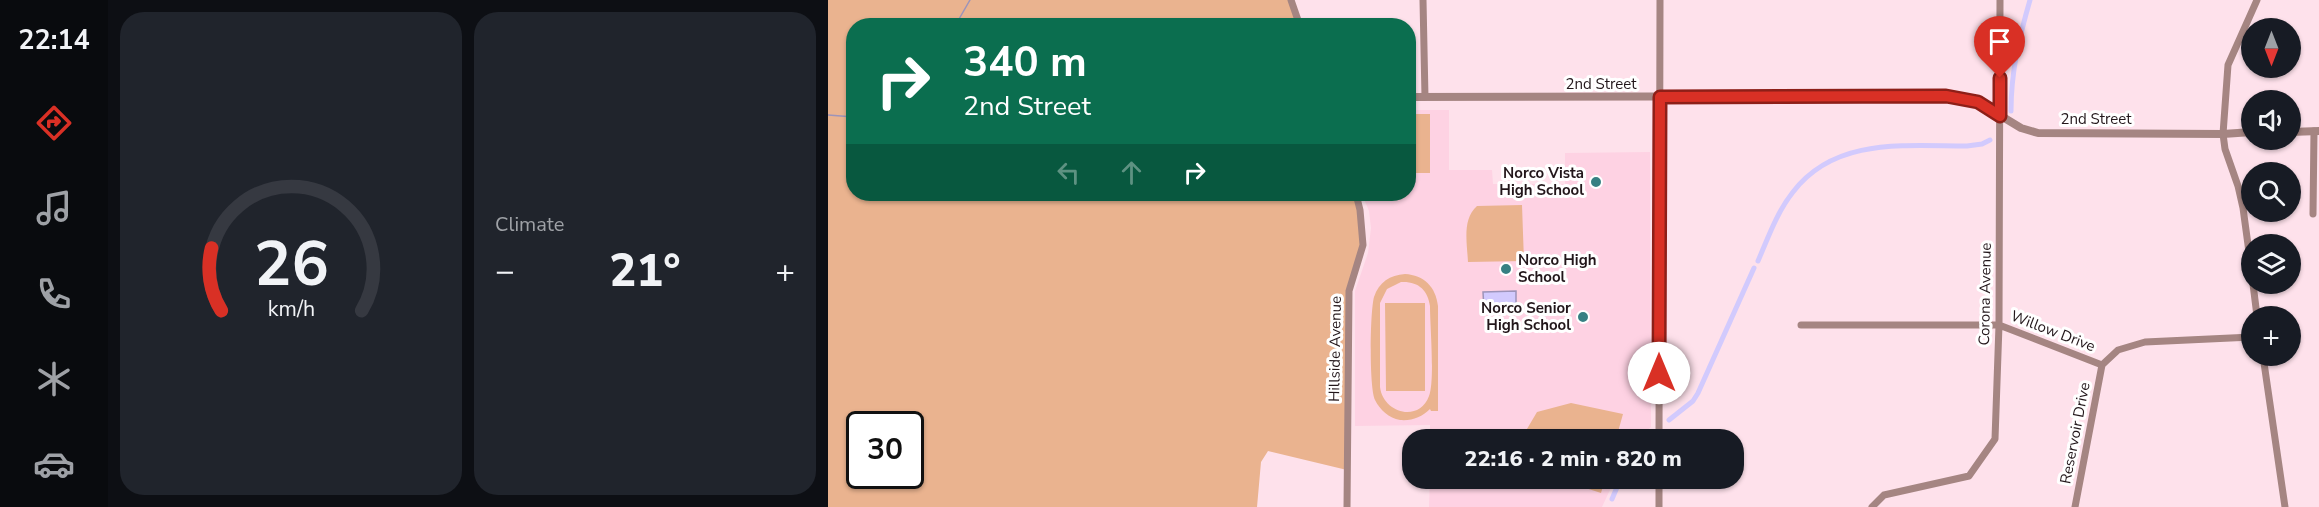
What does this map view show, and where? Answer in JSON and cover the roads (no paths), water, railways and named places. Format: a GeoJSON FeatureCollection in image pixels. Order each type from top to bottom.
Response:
{"type":"FeatureCollection","features":[{"type":"Feature","properties":{"kind":"street"},"geometry":{"type":"LineString","coordinates":[[1291,0],[1297,18]]}},
{"type":"Feature","properties":{"kind":"street"},"geometry":{"type":"LineString","coordinates":[[1423,0],[1425,97]]}},
{"type":"Feature","properties":{"kind":"street"},"geometry":{"type":"LineString","coordinates":[[1659,429],[1660,0]]}},
{"type":"Feature","properties":{"kind":"street","name":"Corona Avenue"},"geometry":{"type":"LineString","coordinates":[[1872,507],[1884,495],[1969,476],[1995,440],[1999,325],[2000,0]]}},
{"type":"Feature","properties":{"kind":"street"},"geometry":{"type":"LineString","coordinates":[[2247,234],[2238,186],[2225,149],[2223,134],[2228,65],[2256,0]]}},
{"type":"Feature","properties":{"kind":"street","name":"2nd Street"},"geometry":{"type":"LineString","coordinates":[[1416,98],[1946,96],[1978,102],[2020,128],[2038,133],[2241,133]]}},
{"type":"Feature","properties":{"kind":"street"},"geometry":{"type":"LineString","coordinates":[[2301,132],[2316,131],[2313,214]]}},
{"type":"Feature","properties":{"kind":"street","name":"Hillside Avenue"},"geometry":{"type":"LineString","coordinates":[[1347,507],[1349,291],[1363,244],[1358,201]]}},
{"type":"Feature","properties":{"kind":"street","name":"Willow Drive"},"geometry":{"type":"LineString","coordinates":[[1801,326],[1999,325],[2102,365],[2118,350],[2145,342],[2241,338]]}},
{"type":"Feature","properties":{"kind":"street","name":"Reservoir Drive"},"geometry":{"type":"LineString","coordinates":[[2075,507],[2102,365]]}},
{"type":"Feature","properties":{"kind":"street"},"geometry":{"type":"LineString","coordinates":[[2264,366],[2285,507]]}},
{"type":"Feature","properties":{"kind":"street"},"geometry":{"type":"LineString","coordinates":[[1659,489],[1659,507]]}},
{"type":"Feature","properties":{"kind":"waterway"},"geometry":{"type":"LineString","coordinates":[[960,18],[970,0]]}},
{"type":"Feature","properties":{"kind":"waterway"},"geometry":{"type":"LineString","coordinates":[[2011,111],[2016,55],[2030,0]]}},
{"type":"Feature","properties":{"kind":"waterway"},"geometry":{"type":"LineString","coordinates":[[828,115],[846,116]]}},
{"type":"Feature","properties":{"kind":"waterway"},"geometry":{"type":"LineString","coordinates":[[1758,261],[1773,225],[1787,200],[1810,174],[1829,162],[1850,153],[1872,148],[1920,145],[1967,146],[1982,144],[1990,140]]}},
{"type":"Feature","properties":{"kind":"waterway"},"geometry":{"type":"LineString","coordinates":[[1669,420],[1693,401],[1698,393],[1754,268]]}},
{"type":"Feature","properties":{"kind":"waterway"},"geometry":{"type":"LineString","coordinates":[[1612,499],[1616,489]]}},
{"type":"Feature","properties":{"kind":"place","name":"Norco Vista High School"},"geometry":{"type":"Point","coordinates":[1596,182]}},
{"type":"Feature","properties":{"kind":"place","name":"Norco High School"},"geometry":{"type":"Point","coordinates":[1506,269]}},
{"type":"Feature","properties":{"kind":"place","name":"Norco Senior High School"},"geometry":{"type":"Point","coordinates":[1583,317]}}]}
